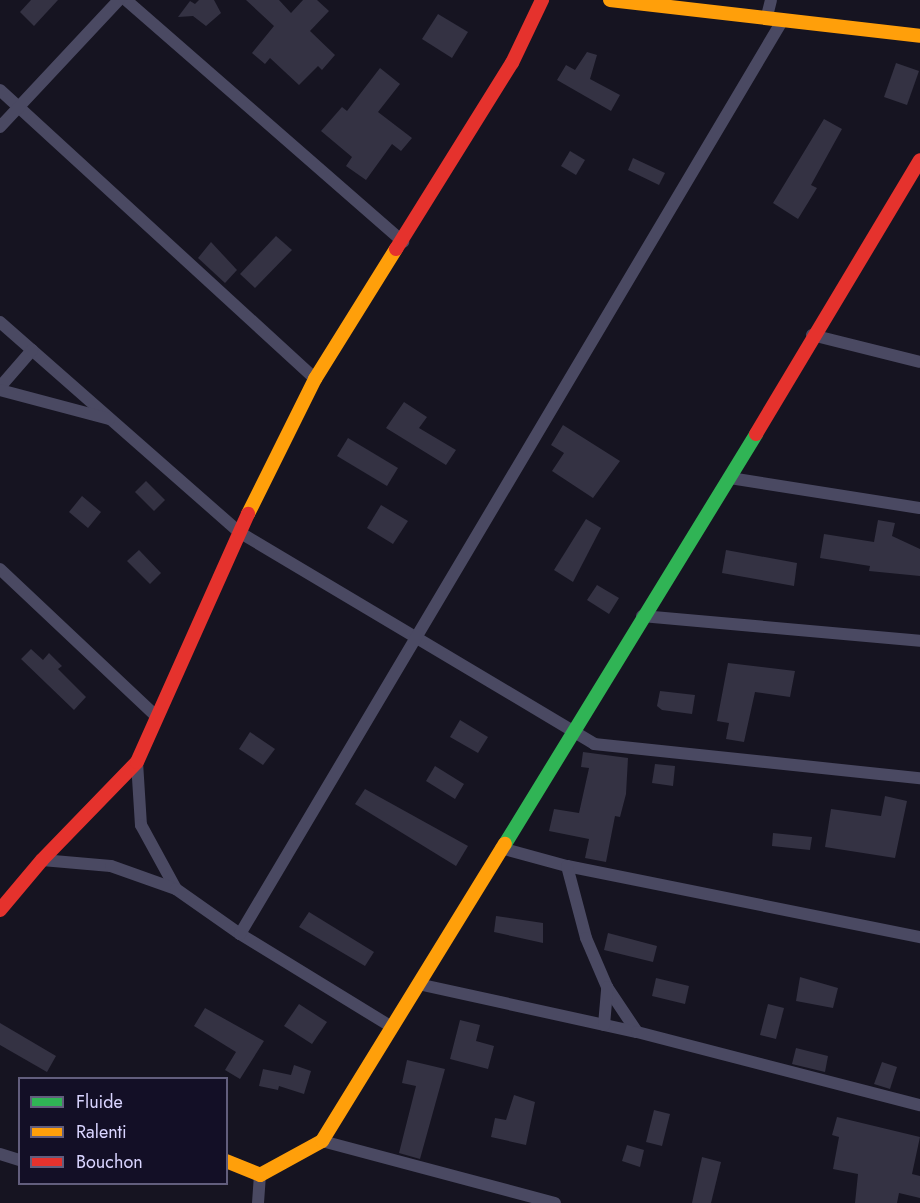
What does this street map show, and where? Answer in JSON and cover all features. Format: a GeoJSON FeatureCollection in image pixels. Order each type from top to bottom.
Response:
{"type":"FeatureCollection","features":[{"type":"Feature","properties":{"kind":"street"},"geometry":{"type":"LineString","coordinates":[[0,127],[119,0]]}},
{"type":"Feature","properties":{"kind":"street"},"geometry":{"type":"LineString","coordinates":[[126,0],[404,242]]}},
{"type":"Feature","properties":{"kind":"street"},"geometry":{"type":"LineString","coordinates":[[0,910],[42,860],[137,762],[155,715],[239,532],[315,379],[404,242],[512,63],[542,0]]}},
{"type":"Feature","properties":{"kind":"street"},"geometry":{"type":"LineString","coordinates":[[610,0],[767,16],[782,21],[920,36]]}},
{"type":"Feature","properties":{"kind":"street"},"geometry":{"type":"LineString","coordinates":[[767,16],[771,0]]}},
{"type":"Feature","properties":{"kind":"street"},"geometry":{"type":"LineString","coordinates":[[240,934],[782,21]]}},
{"type":"Feature","properties":{"kind":"street"},"geometry":{"type":"LineString","coordinates":[[0,90],[315,379]]}},
{"type":"Feature","properties":{"kind":"street"},"geometry":{"type":"LineString","coordinates":[[260,1175],[322,1141],[642,616],[730,478],[812,335],[920,160]]}},
{"type":"Feature","properties":{"kind":"street"},"geometry":{"type":"LineString","coordinates":[[0,322],[239,532],[570,733],[594,744],[920,778]]}},
{"type":"Feature","properties":{"kind":"street"},"geometry":{"type":"LineString","coordinates":[[812,335],[920,362]]}},
{"type":"Feature","properties":{"kind":"street"},"geometry":{"type":"LineString","coordinates":[[32,350],[0,389],[110,419]]}},
{"type":"Feature","properties":{"kind":"street"},"geometry":{"type":"LineString","coordinates":[[730,478],[920,508]]}},
{"type":"Feature","properties":{"kind":"street"},"geometry":{"type":"LineString","coordinates":[[0,568],[155,715]]}},
{"type":"Feature","properties":{"kind":"street"},"geometry":{"type":"LineString","coordinates":[[642,616],[920,641]]}},
{"type":"Feature","properties":{"kind":"street"},"geometry":{"type":"LineString","coordinates":[[137,762],[141,825],[176,889]]}},
{"type":"Feature","properties":{"kind":"street"},"geometry":{"type":"LineString","coordinates":[[501,848],[567,866],[920,937]]}},
{"type":"Feature","properties":{"kind":"street"},"geometry":{"type":"LineString","coordinates":[[42,860],[111,866],[176,889],[240,934],[392,1027]]}},
{"type":"Feature","properties":{"kind":"street"},"geometry":{"type":"LineString","coordinates":[[567,866],[586,938],[607,987],[637,1032]]}},
{"type":"Feature","properties":{"kind":"street"},"geometry":{"type":"LineString","coordinates":[[418,984],[604,1024],[920,1105]]}},
{"type":"Feature","properties":{"kind":"street"},"geometry":{"type":"LineString","coordinates":[[604,1024],[607,987]]}},
{"type":"Feature","properties":{"kind":"street"},"geometry":{"type":"LineString","coordinates":[[322,1141],[555,1203]]}},
{"type":"Feature","properties":{"kind":"street"},"geometry":{"type":"LineString","coordinates":[[0,1154],[18,1159]]}},
{"type":"Feature","properties":{"kind":"street"},"geometry":{"type":"LineString","coordinates":[[228,1162],[260,1175]]}},
{"type":"Feature","properties":{"kind":"street"},"geometry":{"type":"LineString","coordinates":[[258,1203],[260,1175]]}},
{"type":"Feature","properties":{"kind":"building"},"geometry":{"type":"Polygon","coordinates":[[[31,0],[58,0],[34,26],[20,12],[31,0]]]}},
{"type":"Feature","properties":{"kind":"building"},"geometry":{"type":"Polygon","coordinates":[[[199,0],[214,0],[221,13],[206,26],[193,16],[178,17],[190,1],[195,4],[199,0]]]}},
{"type":"Feature","properties":{"kind":"building"},"geometry":{"type":"Polygon","coordinates":[[[246,0],[279,0],[291,13],[303,0],[317,0],[329,11],[310,31],[335,55],[322,70],[318,66],[299,85],[270,58],[265,64],[252,53],[274,26],[246,0]]]}},
{"type":"Feature","properties":{"kind":"building"},"geometry":{"type":"Polygon","coordinates":[[[438,14],[468,32],[452,58],[422,39],[438,14]]]}},
{"type":"Feature","properties":{"kind":"building"},"geometry":{"type":"Polygon","coordinates":[[[587,52],[597,55],[590,79],[620,95],[611,111],[557,80],[566,65],[575,70],[587,52]]]}},
{"type":"Feature","properties":{"kind":"building"},"geometry":{"type":"Polygon","coordinates":[[[896,63],[919,71],[907,105],[884,97],[896,63]]]}},
{"type":"Feature","properties":{"kind":"building"},"geometry":{"type":"Polygon","coordinates":[[[380,68],[400,84],[378,112],[412,138],[401,151],[392,144],[366,180],[346,166],[352,157],[321,131],[342,107],[347,111],[380,68]]]}},
{"type":"Feature","properties":{"kind":"building"},"geometry":{"type":"Polygon","coordinates":[[[824,119],[842,129],[811,185],[817,188],[798,219],[773,203],[824,119]]]}},
{"type":"Feature","properties":{"kind":"building"},"geometry":{"type":"Polygon","coordinates":[[[570,151],[585,160],[576,175],[561,166],[570,151]]]}},
{"type":"Feature","properties":{"kind":"building"},"geometry":{"type":"Polygon","coordinates":[[[633,158],[665,173],[659,185],[628,170],[633,158]]]}},
{"type":"Feature","properties":{"kind":"building"},"geometry":{"type":"Polygon","coordinates":[[[276,236],[292,250],[255,288],[240,274],[276,236]]]}},
{"type":"Feature","properties":{"kind":"building"},"geometry":{"type":"Polygon","coordinates":[[[211,242],[237,270],[225,283],[198,258],[211,242]]]}},
{"type":"Feature","properties":{"kind":"building"},"geometry":{"type":"Polygon","coordinates":[[[404,402],[427,417],[419,428],[456,450],[446,465],[386,428],[404,402]]]}},
{"type":"Feature","properties":{"kind":"building"},"geometry":{"type":"Polygon","coordinates":[[[563,425],[620,461],[593,498],[552,471],[564,453],[551,445],[563,425]]]}},
{"type":"Feature","properties":{"kind":"building"},"geometry":{"type":"Polygon","coordinates":[[[348,438],[398,468],[387,486],[337,456],[348,438]]]}},
{"type":"Feature","properties":{"kind":"building"},"geometry":{"type":"Polygon","coordinates":[[[146,481],[165,500],[154,511],[135,492],[146,481]]]}},
{"type":"Feature","properties":{"kind":"building"},"geometry":{"type":"Polygon","coordinates":[[[82,496],[101,512],[88,528],[69,512],[82,496]]]}},
{"type":"Feature","properties":{"kind":"building"},"geometry":{"type":"Polygon","coordinates":[[[381,505],[408,521],[393,544],[367,528],[381,505]]]}},
{"type":"Feature","properties":{"kind":"building"},"geometry":{"type":"Polygon","coordinates":[[[586,519],[601,528],[573,582],[554,570],[586,519]]]}},
{"type":"Feature","properties":{"kind":"building"},"geometry":{"type":"Polygon","coordinates":[[[878,520],[895,523],[892,536],[920,549],[920,576],[869,571],[870,566],[820,558],[824,534],[874,542],[878,520]]]}},
{"type":"Feature","properties":{"kind":"building"},"geometry":{"type":"Polygon","coordinates":[[[139,550],[161,573],[150,584],[127,561],[139,550]]]}},
{"type":"Feature","properties":{"kind":"building"},"geometry":{"type":"Polygon","coordinates":[[[726,550],[797,563],[794,586],[722,573],[726,550]]]}},
{"type":"Feature","properties":{"kind":"building"},"geometry":{"type":"Polygon","coordinates":[[[597,585],[619,598],[609,614],[587,600],[597,585]]]}},
{"type":"Feature","properties":{"kind":"building"},"geometry":{"type":"Polygon","coordinates":[[[31,649],[43,660],[49,653],[62,666],[58,669],[86,697],[74,710],[21,659],[31,649]]]}},
{"type":"Feature","properties":{"kind":"building"},"geometry":{"type":"Polygon","coordinates":[[[728,663],[795,671],[790,697],[755,692],[744,742],[726,739],[729,723],[717,721],[728,663]]]}},
{"type":"Feature","properties":{"kind":"building"},"geometry":{"type":"Polygon","coordinates":[[[660,691],[695,695],[692,714],[662,710],[657,706],[660,691]]]}},
{"type":"Feature","properties":{"kind":"building"},"geometry":{"type":"Polygon","coordinates":[[[460,720],[488,737],[478,753],[450,737],[460,720]]]}},
{"type":"Feature","properties":{"kind":"building"},"geometry":{"type":"Polygon","coordinates":[[[250,732],[275,749],[263,765],[239,749],[250,732]]]}},
{"type":"Feature","properties":{"kind":"building"},"geometry":{"type":"Polygon","coordinates":[[[583,752],[628,758],[626,794],[620,817],[615,816],[606,862],[585,858],[589,839],[549,831],[554,809],[579,813],[589,768],[581,767],[583,752]]]}},
{"type":"Feature","properties":{"kind":"building"},"geometry":{"type":"Polygon","coordinates":[[[655,764],[675,766],[673,786],[652,783],[655,764]]]}},
{"type":"Feature","properties":{"kind":"building"},"geometry":{"type":"Polygon","coordinates":[[[435,766],[464,784],[455,799],[426,781],[435,766]]]}},
{"type":"Feature","properties":{"kind":"building"},"geometry":{"type":"Polygon","coordinates":[[[365,789],[468,846],[456,866],[355,804],[365,789]]]}},
{"type":"Feature","properties":{"kind":"building"},"geometry":{"type":"Polygon","coordinates":[[[885,796],[907,801],[895,858],[825,847],[831,809],[881,816],[885,796]]]}},
{"type":"Feature","properties":{"kind":"building"},"geometry":{"type":"Polygon","coordinates":[[[773,833],[812,837],[810,850],[772,846],[773,833]]]}},
{"type":"Feature","properties":{"kind":"building"},"geometry":{"type":"Polygon","coordinates":[[[309,912],[374,952],[365,966],[299,927],[309,912]]]}},
{"type":"Feature","properties":{"kind":"building"},"geometry":{"type":"Polygon","coordinates":[[[496,916],[543,923],[543,943],[494,932],[496,916]]]}},
{"type":"Feature","properties":{"kind":"building"},"geometry":{"type":"Polygon","coordinates":[[[608,933],[657,946],[653,962],[604,950],[608,933]]]}},
{"type":"Feature","properties":{"kind":"building"},"geometry":{"type":"Polygon","coordinates":[[[800,977],[838,988],[833,1008],[796,1001],[800,977]]]}},
{"type":"Feature","properties":{"kind":"building"},"geometry":{"type":"Polygon","coordinates":[[[656,978],[689,986],[685,1004],[652,996],[656,978]]]}},
{"type":"Feature","properties":{"kind":"building"},"geometry":{"type":"Polygon","coordinates":[[[299,1004],[327,1022],[312,1044],[284,1026],[299,1004]]]}},
{"type":"Feature","properties":{"kind":"building"},"geometry":{"type":"Polygon","coordinates":[[[768,1004],[784,1008],[776,1039],[760,1035],[768,1004]]]}},
{"type":"Feature","properties":{"kind":"building"},"geometry":{"type":"Polygon","coordinates":[[[205,1008],[264,1041],[240,1079],[225,1070],[236,1052],[194,1026],[205,1008]]]}},
{"type":"Feature","properties":{"kind":"building"},"geometry":{"type":"Polygon","coordinates":[[[460,1020],[480,1025],[476,1041],[494,1046],[488,1069],[450,1059],[460,1020]]]}},
{"type":"Feature","properties":{"kind":"building"},"geometry":{"type":"Polygon","coordinates":[[[0,1023],[56,1056],[47,1072],[0,1045],[0,1023]]]}},
{"type":"Feature","properties":{"kind":"building"},"geometry":{"type":"Polygon","coordinates":[[[796,1048],[828,1056],[825,1072],[792,1064],[796,1048]]]}},
{"type":"Feature","properties":{"kind":"building"},"geometry":{"type":"Polygon","coordinates":[[[407,1060],[445,1069],[420,1159],[399,1153],[416,1086],[402,1083],[407,1060]]]}},
{"type":"Feature","properties":{"kind":"building"},"geometry":{"type":"Polygon","coordinates":[[[882,1062],[897,1067],[890,1089],[874,1084],[882,1062]]]}},
{"type":"Feature","properties":{"kind":"building"},"geometry":{"type":"Polygon","coordinates":[[[294,1065],[311,1071],[304,1094],[279,1086],[278,1090],[259,1086],[263,1069],[291,1075],[294,1065]]]}},
{"type":"Feature","properties":{"kind":"building"},"geometry":{"type":"Polygon","coordinates":[[[514,1095],[535,1102],[526,1145],[491,1137],[495,1118],[506,1120],[514,1095]]]}},
{"type":"Feature","properties":{"kind":"building"},"geometry":{"type":"Polygon","coordinates":[[[654,1110],[670,1114],[662,1146],[646,1142],[654,1110]]]}},
{"type":"Feature","properties":{"kind":"building"},"geometry":{"type":"Polygon","coordinates":[[[837,1117],[920,1137],[912,1174],[920,1176],[920,1198],[899,1193],[897,1203],[855,1203],[858,1174],[833,1169],[839,1137],[832,1135],[837,1117]]]}},
{"type":"Feature","properties":{"kind":"building"},"geometry":{"type":"Polygon","coordinates":[[[627,1145],[644,1150],[640,1167],[622,1161],[627,1145]]]}},
{"type":"Feature","properties":{"kind":"building"},"geometry":{"type":"Polygon","coordinates":[[[702,1157],[721,1162],[711,1203],[692,1203],[702,1157]]]}},
{"type":"Feature","properties":{"kind":"traffic: fast"},"geometry":{"type":"LineString","coordinates":[[505,844],[756,434]]}},
{"type":"Feature","properties":{"kind":"traffic: slow"},"geometry":{"type":"LineString","coordinates":[[610,0],[920,36]]}},
{"type":"Feature","properties":{"kind":"traffic: slow"},"geometry":{"type":"LineString","coordinates":[[248,514],[315,379],[396,249]]}},
{"type":"Feature","properties":{"kind":"traffic: slow"},"geometry":{"type":"LineString","coordinates":[[228,1162],[260,1175],[322,1141],[505,844]]}},
{"type":"Feature","properties":{"kind":"traffic: jam"},"geometry":{"type":"LineString","coordinates":[[396,249],[512,63],[542,0]]}},
{"type":"Feature","properties":{"kind":"traffic: jam"},"geometry":{"type":"LineString","coordinates":[[756,434],[920,160]]}},
{"type":"Feature","properties":{"kind":"traffic: jam"},"geometry":{"type":"LineString","coordinates":[[0,910],[42,860],[137,762],[248,514]]}}]}
